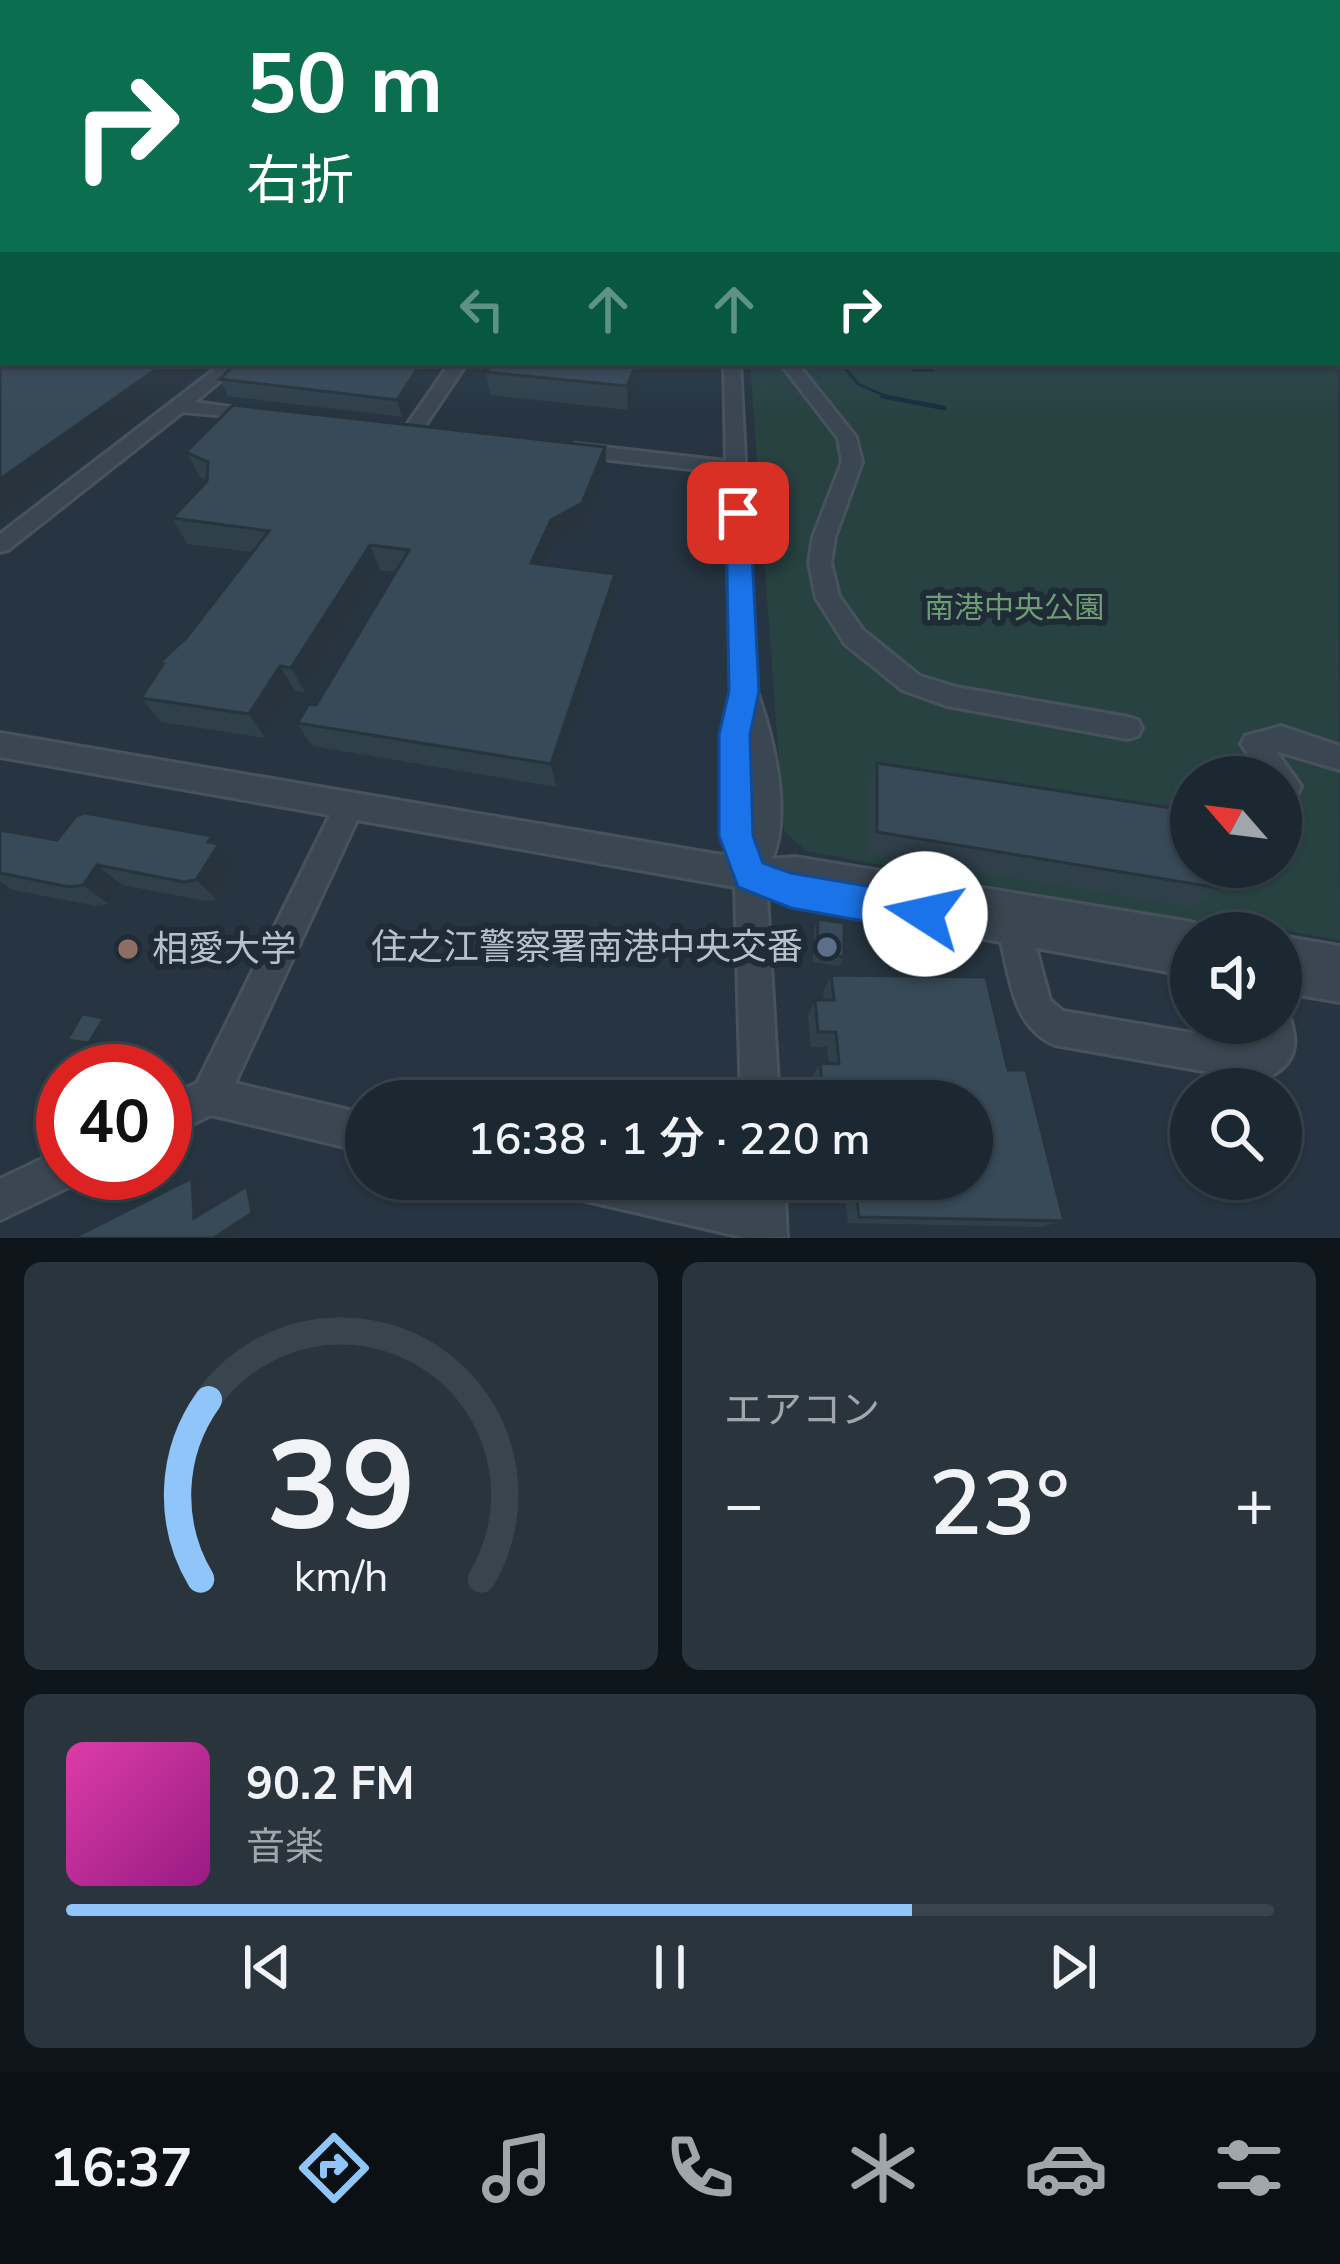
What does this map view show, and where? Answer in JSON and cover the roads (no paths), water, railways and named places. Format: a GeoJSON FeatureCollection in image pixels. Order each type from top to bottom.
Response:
{"type":"FeatureCollection","features":[{"type":"Feature","properties":{"kind":"street"},"geometry":{"type":"LineString","coordinates":[[0,545],[230,366]]}},
{"type":"Feature","properties":{"kind":"street"},"geometry":{"type":"LineString","coordinates":[[411,432],[457,366]]}},
{"type":"Feature","properties":{"kind":"street"},"geometry":{"type":"LineString","coordinates":[[732,366],[744,691],[734,735],[736,836],[750,875],[759,1080]]}},
{"type":"Feature","properties":{"kind":"street"},"geometry":{"type":"LineString","coordinates":[[791,366],[847,437],[852,462],[820,563],[828,598],[854,637],[911,683],[1128,728]]}},
{"type":"Feature","properties":{"kind":"street"},"geometry":{"type":"LineString","coordinates":[[179,406],[272,416]]}},
{"type":"Feature","properties":{"kind":"street"},"geometry":{"type":"LineString","coordinates":[[388,429],[434,435]]}},
{"type":"Feature","properties":{"kind":"street"},"geometry":{"type":"LineString","coordinates":[[550,447],[736,468]]}},
{"type":"Feature","properties":{"kind":"street"},"geometry":{"type":"LineString","coordinates":[[1264,756],[1255,744],[1280,738],[1340,758]]}},
{"type":"Feature","properties":{"kind":"street"},"geometry":{"type":"LineString","coordinates":[[0,745],[750,875],[791,890],[1170,955]]}},
{"type":"Feature","properties":{"kind":"street"},"geometry":{"type":"LineString","coordinates":[[192,1105],[210,1096],[349,806]]}},
{"type":"Feature","properties":{"kind":"street"},"geometry":{"type":"LineString","coordinates":[[750,875],[795,872],[1170,934]]}},
{"type":"Feature","properties":{"kind":"street"},"geometry":{"type":"LineString","coordinates":[[1014,929],[1036,1010],[1055,1027],[1260,1063],[1276,1052],[1276,1044]]}},
{"type":"Feature","properties":{"kind":"street"},"geometry":{"type":"LineString","coordinates":[[1302,957],[1340,963]]}},
{"type":"Feature","properties":{"kind":"street"},"geometry":{"type":"LineString","coordinates":[[1302,979],[1340,985]]}},
{"type":"Feature","properties":{"kind":"street"},"geometry":{"type":"LineString","coordinates":[[210,1096],[345,1128]]}},
{"type":"Feature","properties":{"kind":"street"},"geometry":{"type":"LineString","coordinates":[[0,1200],[36,1182]]}},
{"type":"Feature","properties":{"kind":"street"},"geometry":{"type":"LineString","coordinates":[[655,1200],[766,1230],[765,1200]]}},
{"type":"Feature","properties":{"kind":"waterway"},"geometry":{"type":"LineString","coordinates":[[843,366],[858,384],[888,397]]}},
{"type":"Feature","properties":{"kind":"waterway"},"geometry":{"type":"LineString","coordinates":[[912,366],[913,370],[933,370],[932,366]]}},
{"type":"Feature","properties":{"kind":"waterway"},"geometry":{"type":"LineString","coordinates":[[882,396],[888,397]]}},
{"type":"Feature","properties":{"kind":"waterway"},"geometry":{"type":"LineString","coordinates":[[888,397],[944,408]]}},
{"type":"Feature","properties":{"kind":"waterway"},"geometry":{"type":"LineString","coordinates":[[888,397],[892,399]]}},
{"type":"Feature","properties":{"kind":"place","name":"住之江警察署南港中央交番"},"geometry":{"type":"Point","coordinates":[827,947]}},
{"type":"Feature","properties":{"kind":"place","name":"相愛大学"},"geometry":{"type":"Point","coordinates":[128,949]}},
{"type":"Feature","properties":{"kind":"park label","name":"南港中央公園"},"geometry":{"type":"Point","coordinates":[1014,608]}}]}
